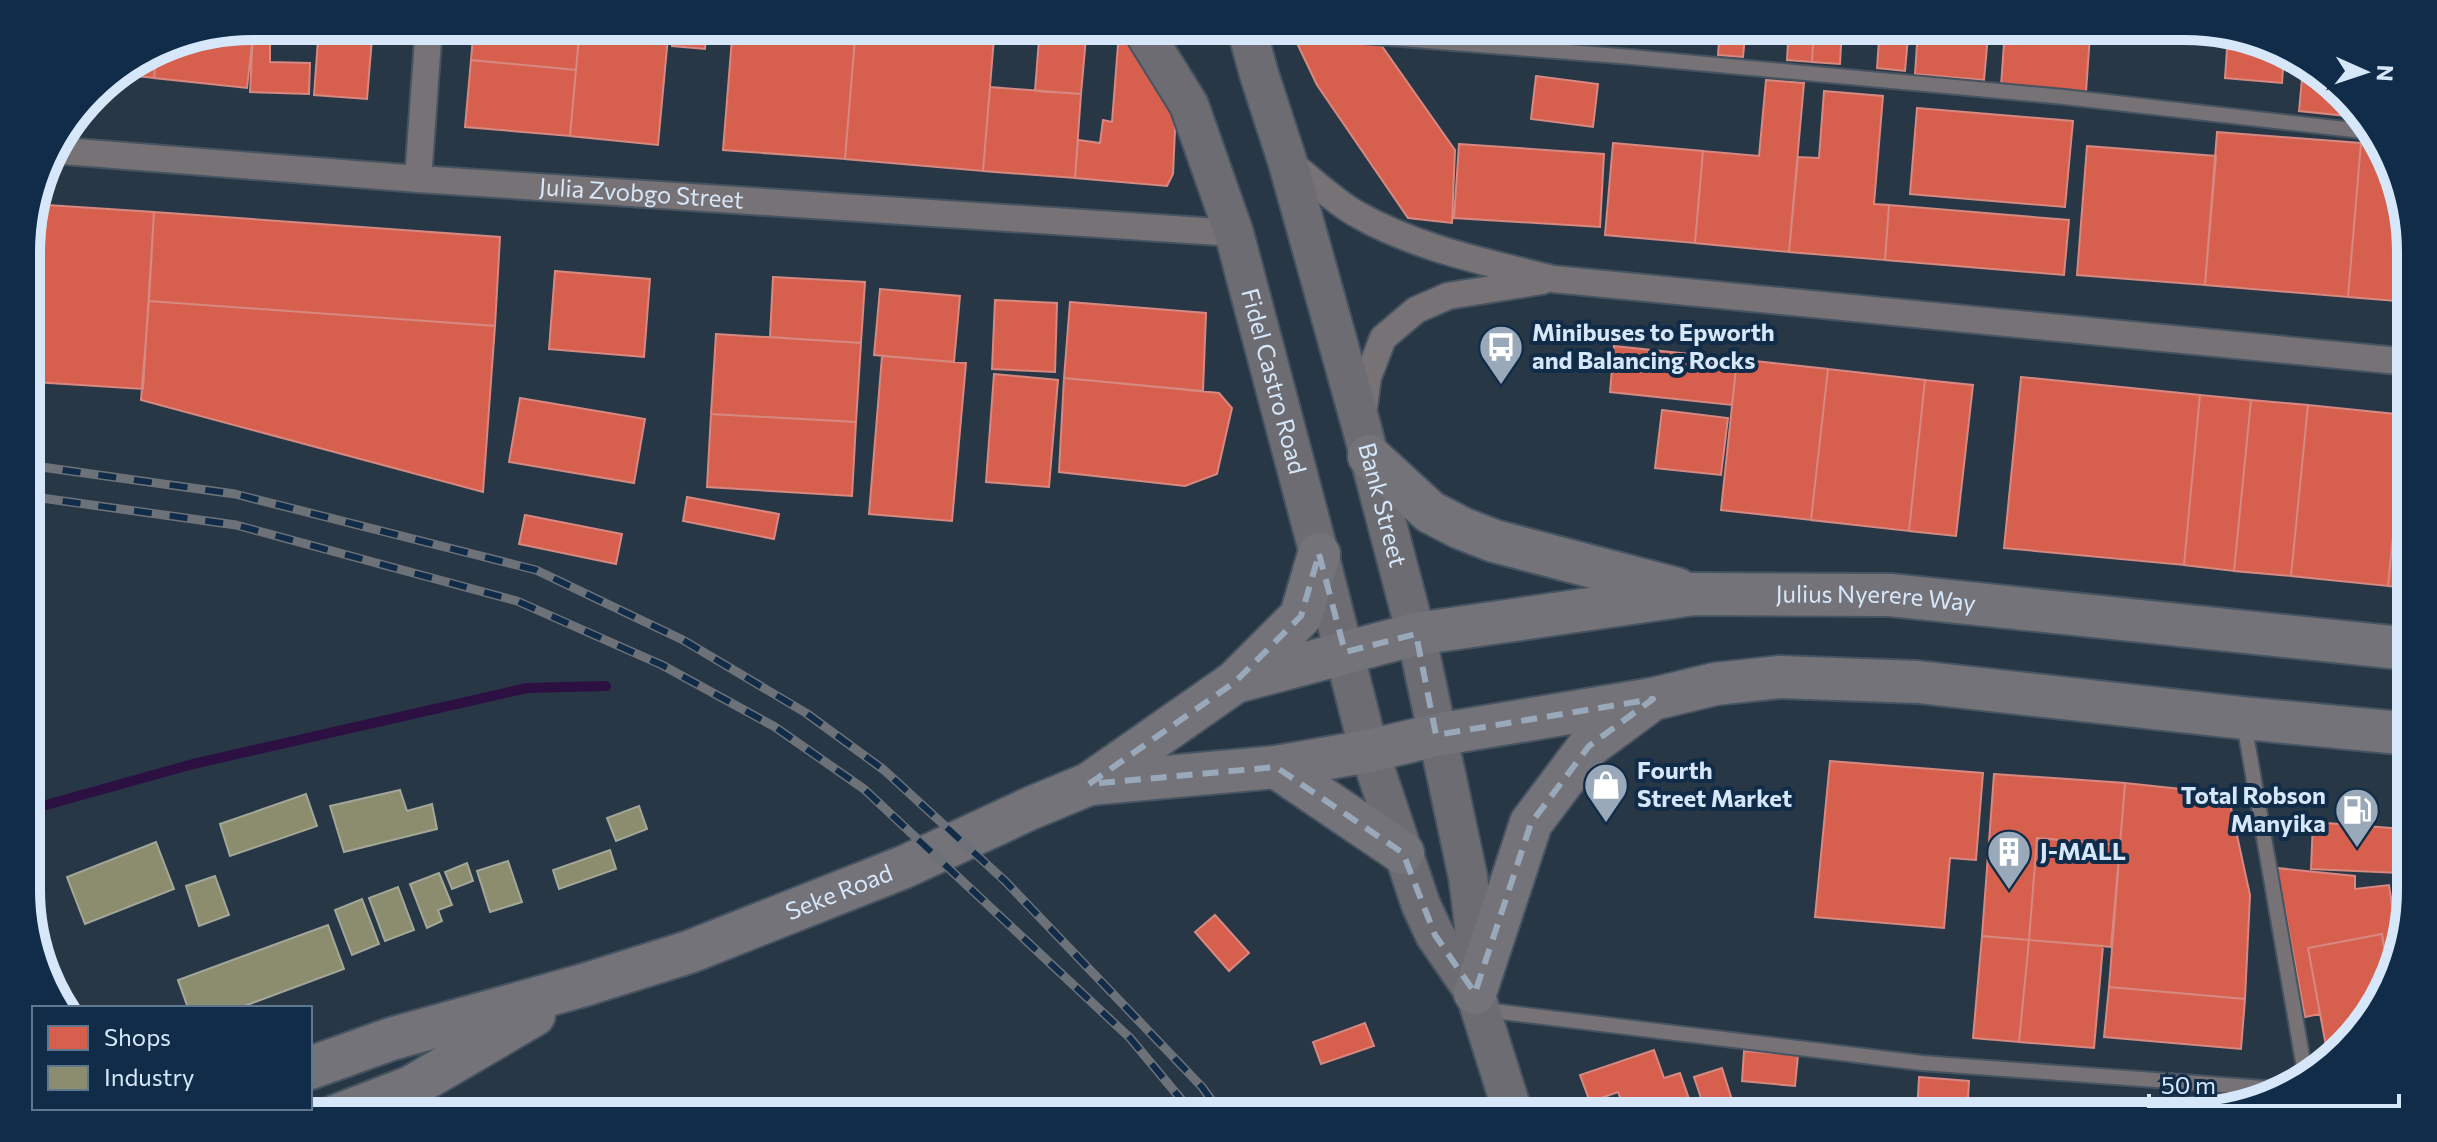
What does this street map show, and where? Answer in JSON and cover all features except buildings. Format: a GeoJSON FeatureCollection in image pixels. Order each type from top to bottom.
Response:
{"type":"FeatureCollection","features":[{"type":"Feature","properties":{"kind":"main road","name":"Fidel Castro Road"},"geometry":{"type":"LineString","coordinates":[[1149,40],[1189,105],[1234,233],[1369,751],[1403,853],[1435,935],[1478,1001]]}},
{"type":"Feature","properties":{"kind":"main road","name":"Bank Street"},"geometry":{"type":"LineString","coordinates":[[1250,40],[1287,160],[1416,634],[1468,877],[1478,1001]]}},
{"type":"Feature","properties":{"kind":"main road"},"geometry":{"type":"LineString","coordinates":[[1365,440],[1430,512],[1461,528],[1494,541],[1694,594]]}},
{"type":"Feature","properties":{"kind":"main road"},"geometry":{"type":"LineString","coordinates":[[1089,784],[1235,682],[1301,616],[1319,554]]}},
{"type":"Feature","properties":{"kind":"main road","name":"Julius Nyerere Way"},"geometry":{"type":"LineString","coordinates":[[1235,682],[1416,634],[1694,594],[1890,595],[2397,648]]}},
{"type":"Feature","properties":{"kind":"main road"},"geometry":{"type":"LineString","coordinates":[[1089,784],[1276,767],[1369,751],[1436,735],[1653,699],[1715,684],[1780,677],[1918,682],[2397,733]]}},
{"type":"Feature","properties":{"kind":"main road"},"geometry":{"type":"LineString","coordinates":[[1510,1102],[1478,1001],[1531,823],[1589,746],[1653,699]]}},
{"type":"Feature","properties":{"kind":"main road"},"geometry":{"type":"LineString","coordinates":[[1276,767],[1403,853]]}},
{"type":"Feature","properties":{"kind":"main road","name":"Seke Road"},"geometry":{"type":"LineString","coordinates":[[312,1067],[391,1039],[689,952],[904,867],[1089,784]]}},
{"type":"Feature","properties":{"kind":"main road","name":"Seke Road"},"geometry":{"type":"LineString","coordinates":[[372,1102],[411,1087],[584,985]]}},
{"type":"Feature","properties":{"kind":"street"},"geometry":{"type":"LineString","coordinates":[[418,179],[428,40]]}},
{"type":"Feature","properties":{"kind":"street","name":"Julia Zvobgo Street"},"geometry":{"type":"LineString","coordinates":[[66,151],[418,179],[1234,233]]}},
{"type":"Feature","properties":{"kind":"street"},"geometry":{"type":"LineString","coordinates":[[1287,160],[1352,212],[1396,235],[1553,279],[2397,361]]}},
{"type":"Feature","properties":{"kind":"street"},"geometry":{"type":"LineString","coordinates":[[1365,440],[1368,377],[1383,338],[1416,310],[1448,296],[1553,279]]}},
{"type":"Feature","properties":{"kind":"lane"},"geometry":{"type":"LineString","coordinates":[[1420,40],[2049,95],[2358,131]]}},
{"type":"Feature","properties":{"kind":"lane"},"geometry":{"type":"LineString","coordinates":[[2243,718],[2304,1065]]}},
{"type":"Feature","properties":{"kind":"lane"},"geometry":{"type":"LineString","coordinates":[[1478,1001],[1922,1063],[2261,1088]]}},
{"type":"Feature","properties":{"kind":"highlighted area"},"geometry":{"type":"Polygon","coordinates":[[[1319,554],[1345,652],[1416,634],[1436,735],[1653,699],[1589,746],[1531,823],[1475,993],[1435,935],[1403,853],[1276,767],[1089,784],[1235,682],[1301,616],[1319,554]]]}},
{"type":"Feature","properties":{"kind":"waterway"},"geometry":{"type":"LineString","coordinates":[[40,807],[193,764],[527,688],[606,686]]}},
{"type":"Feature","properties":{"kind":"railway"},"geometry":{"type":"LineString","coordinates":[[40,467],[235,494],[536,570],[683,640],[806,713],[884,770],[1005,881],[1213,1102]]}},
{"type":"Feature","properties":{"kind":"railway"},"geometry":{"type":"LineString","coordinates":[[40,498],[236,525],[517,601],[662,665],[775,727],[864,789],[1130,1038],[1183,1102]]}},
{"type":"Feature","properties":{"kind":"place","name":"Minibuses to Epworth and Balancing Rocks"},"geometry":{"type":"Point","coordinates":[1501,386]}},
{"type":"Feature","properties":{"kind":"place","name":"Fourth Street Market"},"geometry":{"type":"Point","coordinates":[1606,824]}},
{"type":"Feature","properties":{"kind":"place","name":"Total Robson Manyika"},"geometry":{"type":"Point","coordinates":[2357,849]}},
{"type":"Feature","properties":{"kind":"place","name":"J-MALL"},"geometry":{"type":"Point","coordinates":[2009,891]}}]}
